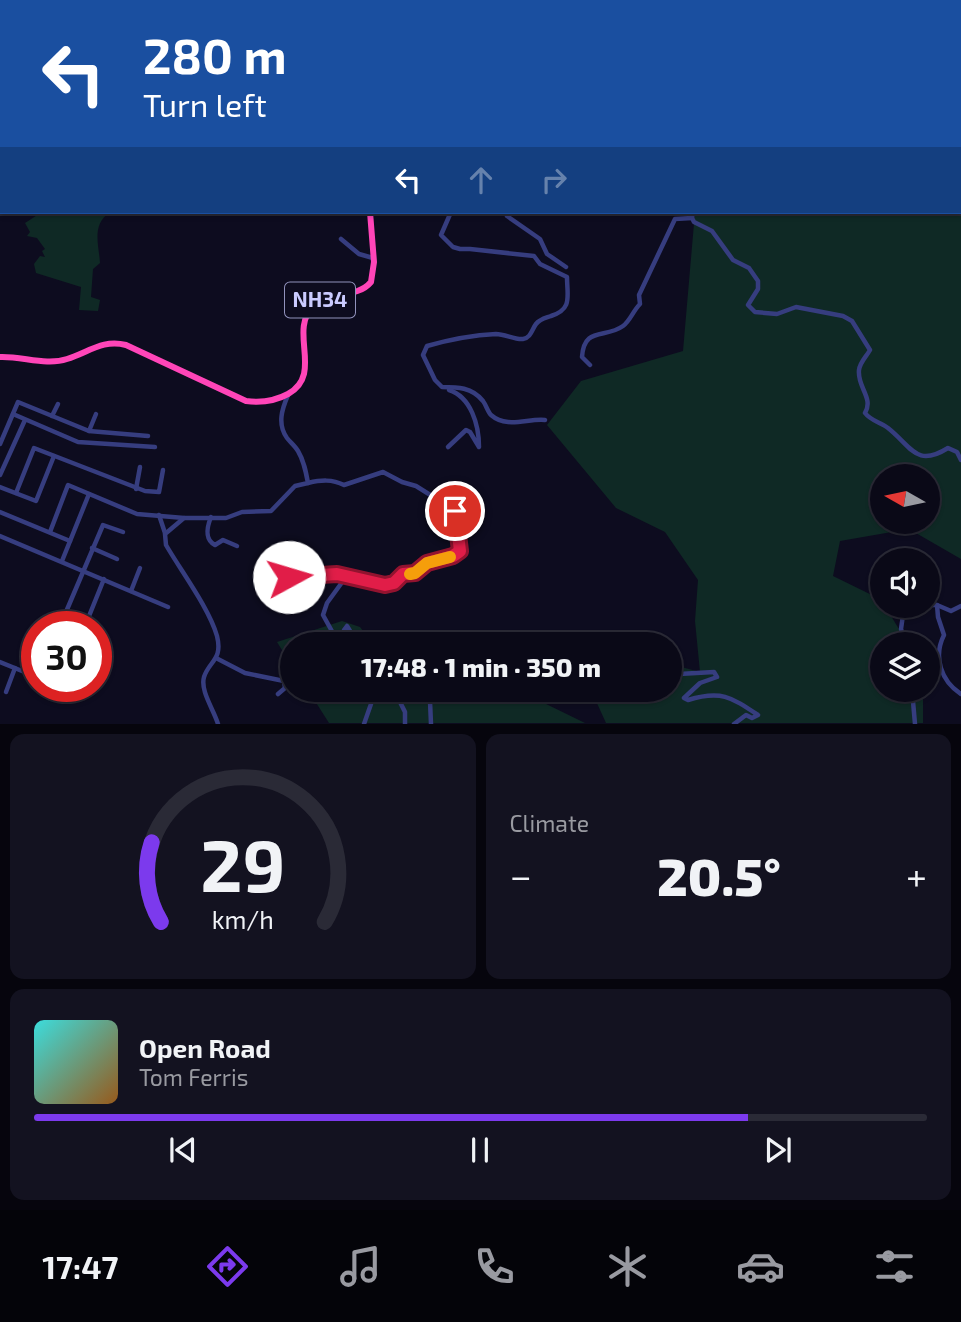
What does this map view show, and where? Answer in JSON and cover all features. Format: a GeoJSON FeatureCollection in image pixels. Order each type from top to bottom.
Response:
{"type":"FeatureCollection","features":[{"type":"Feature","properties":{"kind":"highway","name":"NH34"},"geometry":{"type":"LineString","coordinates":[[288,395],[298,388],[305,376],[303,330],[308,312],[323,298],[367,286],[373,278],[370,214]]}},
{"type":"Feature","properties":{"kind":"highway"},"geometry":{"type":"LineString","coordinates":[[0,358],[57,361],[96,346],[115,342],[246,401],[270,401],[288,395]]}},
{"type":"Feature","properties":{"kind":"street"},"geometry":{"type":"LineString","coordinates":[[447,447],[466,430],[479,447],[479,440],[468,404],[462,394],[442,387],[435,380],[422,355],[427,346],[498,334],[522,340],[528,337],[541,320],[557,314],[570,296],[566,277],[540,264],[534,256],[453,247],[442,235],[450,214]]}},
{"type":"Feature","properties":{"kind":"street"},"geometry":{"type":"LineString","coordinates":[[508,214],[507,216],[540,239],[547,254],[566,267]]}},
{"type":"Feature","properties":{"kind":"street"},"geometry":{"type":"LineString","coordinates":[[590,365],[582,357],[587,338],[620,329],[627,323],[631,313],[640,304],[639,295],[675,219],[692,215],[694,222],[712,231],[733,260],[749,268],[758,281],[758,289],[748,305],[755,312],[778,314],[796,307],[831,312],[852,321],[870,350],[858,373],[860,385],[868,399],[869,407],[864,413],[869,418],[886,427],[923,458],[935,456],[948,448],[957,452],[961,460]]}},
{"type":"Feature","properties":{"kind":"street"},"geometry":{"type":"LineString","coordinates":[[341,239],[359,254],[374,258]]}},
{"type":"Feature","properties":{"kind":"street"},"geometry":{"type":"LineString","coordinates":[[442,387],[457,387],[475,393],[492,416],[504,420],[518,424],[531,418],[545,420]]}},
{"type":"Feature","properties":{"kind":"street"},"geometry":{"type":"LineString","coordinates":[[288,395],[281,410],[282,428],[285,436],[297,449],[308,483]]}},
{"type":"Feature","properties":{"kind":"street"},"geometry":{"type":"LineString","coordinates":[[0,444],[18,402],[89,430],[148,436]]}},
{"type":"Feature","properties":{"kind":"street"},"geometry":{"type":"LineString","coordinates":[[52,416],[58,404]]}},
{"type":"Feature","properties":{"kind":"street"},"geometry":{"type":"LineString","coordinates":[[13,414],[78,442],[155,447]]}},
{"type":"Feature","properties":{"kind":"street"},"geometry":{"type":"LineString","coordinates":[[89,430],[96,414]]}},
{"type":"Feature","properties":{"kind":"street"},"geometry":{"type":"LineString","coordinates":[[0,475],[25,419]]}},
{"type":"Feature","properties":{"kind":"street"},"geometry":{"type":"LineString","coordinates":[[16,493],[34,448],[136,489],[159,492],[163,470]]}},
{"type":"Feature","properties":{"kind":"street"},"geometry":{"type":"LineString","coordinates":[[0,487],[36,501],[54,456]]}},
{"type":"Feature","properties":{"kind":"street"},"geometry":{"type":"LineString","coordinates":[[136,489],[140,467]]}},
{"type":"Feature","properties":{"kind":"street"},"geometry":{"type":"LineString","coordinates":[[50,532],[68,485],[137,514],[226,518],[242,512],[271,511],[295,486],[323,480],[344,485],[383,472],[416,486],[459,513],[457,526],[460,551],[453,556],[427,563],[415,573],[403,574],[394,583],[385,585],[337,574],[289,577],[275,568]]}},
{"type":"Feature","properties":{"kind":"street"},"geometry":{"type":"LineString","coordinates":[[62,561],[89,494]]}},
{"type":"Feature","properties":{"kind":"street"},"geometry":{"type":"LineString","coordinates":[[0,512],[70,541]]}},
{"type":"Feature","properties":{"kind":"street"},"geometry":{"type":"LineString","coordinates":[[159,515],[166,545],[208,616],[217,637],[216,658],[205,673],[204,684],[218,723]]}},
{"type":"Feature","properties":{"kind":"street"},"geometry":{"type":"LineString","coordinates":[[211,517],[207,533],[212,544],[223,540],[237,546]]}},
{"type":"Feature","properties":{"kind":"street"},"geometry":{"type":"LineString","coordinates":[[165,534],[184,518]]}},
{"type":"Feature","properties":{"kind":"street"},"geometry":{"type":"LineString","coordinates":[[66,611],[103,525],[123,532]]}},
{"type":"Feature","properties":{"kind":"street"},"geometry":{"type":"LineString","coordinates":[[0,536],[168,607]]}},
{"type":"Feature","properties":{"kind":"street"},"geometry":{"type":"LineString","coordinates":[[92,548],[117,559]]}},
{"type":"Feature","properties":{"kind":"street"},"geometry":{"type":"LineString","coordinates":[[131,591],[140,568]]}},
{"type":"Feature","properties":{"kind":"street"},"geometry":{"type":"LineString","coordinates":[[91,611],[104,579]]}},
{"type":"Feature","properties":{"kind":"street"},"geometry":{"type":"LineString","coordinates":[[332,632],[323,615],[327,603],[339,584],[354,579]]}},
{"type":"Feature","properties":{"kind":"street"},"geometry":{"type":"LineString","coordinates":[[940,606],[951,611],[961,606]]}},
{"type":"Feature","properties":{"kind":"street"},"geometry":{"type":"LineString","coordinates":[[938,618],[944,635],[939,646],[941,671],[950,686],[961,694]]}},
{"type":"Feature","properties":{"kind":"street"},"geometry":{"type":"LineString","coordinates":[[216,658],[245,673],[285,681],[285,688],[278,694]]}},
{"type":"Feature","properties":{"kind":"street"},"geometry":{"type":"LineString","coordinates":[[0,662],[21,670]]}},
{"type":"Feature","properties":{"kind":"street"},"geometry":{"type":"LineString","coordinates":[[0,684],[7,690],[15,668]]}},
{"type":"Feature","properties":{"kind":"street"},"geometry":{"type":"LineString","coordinates":[[682,674],[706,671],[714,672],[718,677],[700,683],[684,698],[688,700],[705,694],[734,698],[758,715],[752,718],[746,715],[734,723]]}},
{"type":"Feature","properties":{"kind":"street"},"geometry":{"type":"LineString","coordinates":[[364,723],[369,702]]}},
{"type":"Feature","properties":{"kind":"street"},"geometry":{"type":"LineString","coordinates":[[400,702],[405,712],[405,723]]}},
{"type":"Feature","properties":{"kind":"street"},"geometry":{"type":"LineString","coordinates":[[430,702],[430,723]]}},
{"type":"Feature","properties":{"kind":"street"},"geometry":{"type":"LineString","coordinates":[[913,702],[915,723]]}},
{"type":"Feature","properties":{"kind":"green space"},"geometry":{"type":"Polygon","coordinates":[[[39,214],[108,214],[98,229],[100,263],[93,269],[91,297],[100,300],[98,311],[79,310],[81,287],[36,273],[34,264],[40,256],[45,257],[42,251],[45,249],[37,238],[27,236],[30,232],[25,223],[39,214]]]}},
{"type":"Feature","properties":{"kind":"green space"},"geometry":{"type":"Polygon","coordinates":[[[695,214],[961,214],[961,559],[918,534],[940,534],[940,464],[870,464],[870,534],[880,534],[840,541],[833,576],[870,594],[870,618],[892,618],[901,632],[870,632],[870,702],[923,702],[923,723],[606,723],[596,702],[682,702],[682,667],[700,672],[695,621],[698,580],[665,532],[616,508],[547,425],[581,381],[683,351],[695,214]]]}},
{"type":"Feature","properties":{"kind":"green space"},"geometry":{"type":"Polygon","coordinates":[[[342,621],[360,627],[364,632],[308,632],[342,621]]]}},
{"type":"Feature","properties":{"kind":"green space"},"geometry":{"type":"Polygon","coordinates":[[[316,702],[542,702],[585,723],[329,723],[316,702]]]}},
{"type":"Feature","properties":{"kind":"slow traffic"},"geometry":{"type":"LineString","coordinates":[[410,574],[422,569],[427,563],[450,557]]}},
{"type":"Feature","properties":{"kind":"route"},"geometry":{"type":"LineString","coordinates":[[289,577],[337,574],[385,585],[394,583],[403,574],[415,573],[427,563],[453,556],[460,551],[457,526],[460,517],[455,511]]}}]}
